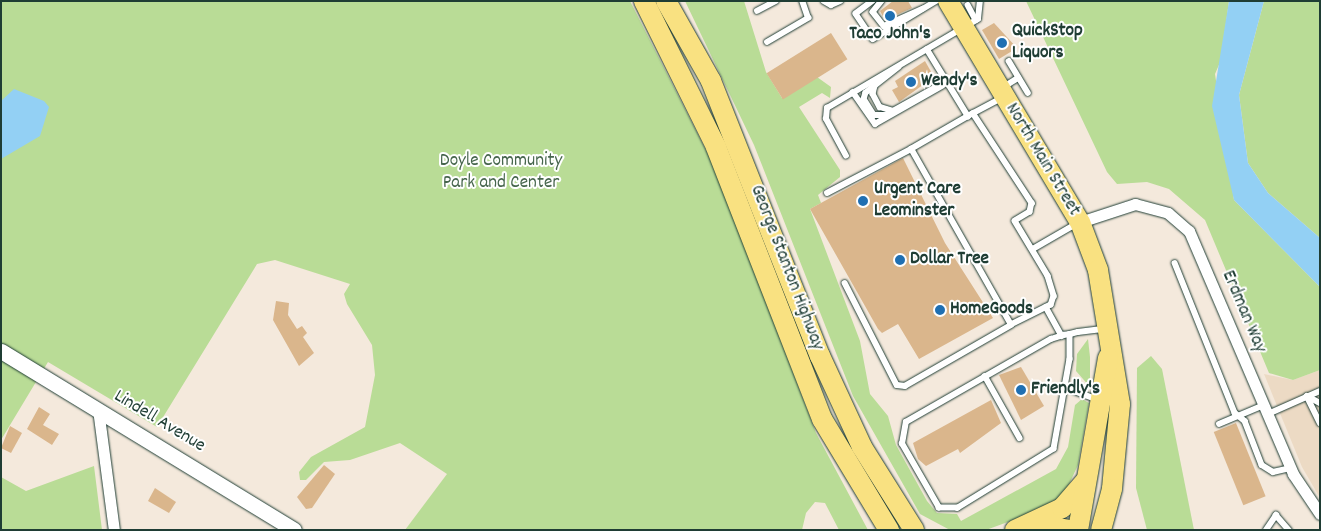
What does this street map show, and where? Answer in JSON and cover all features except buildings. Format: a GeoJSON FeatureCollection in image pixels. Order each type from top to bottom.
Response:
{"type":"FeatureCollection","features":[{"type":"Feature","properties":{"kind":"highway","name":"George Stanton Highway"},"geometry":{"type":"LineString","coordinates":[[644,1],[716,147],[822,419],[871,505],[889,530]]}},
{"type":"Feature","properties":{"kind":"highway","name":"George Stanton Highway"},"geometry":{"type":"LineString","coordinates":[[666,1],[714,90],[820,356],[862,447],[908,522]]}},
{"type":"Feature","properties":{"kind":"highway","name":"North Main Street"},"geometry":{"type":"LineString","coordinates":[[958,3],[970,24],[1001,94],[1080,222],[1098,270],[1111,329],[1120,404],[1112,489],[1101,530]]}},
{"type":"Feature","properties":{"kind":"highway","name":"North Main Street"},"geometry":{"type":"LineString","coordinates":[[1078,530],[1102,403],[1111,329]]}},
{"type":"Feature","properties":{"kind":"highway"},"geometry":{"type":"LineString","coordinates":[[1024,527],[1067,504],[1089,473]]}},
{"type":"Feature","properties":{"kind":"highway"},"geometry":{"type":"LineString","coordinates":[[1111,530],[1112,489]]}},
{"type":"Feature","properties":{"kind":"highway"},"geometry":{"type":"LineString","coordinates":[[871,505],[882,530]]}},
{"type":"Feature","properties":{"kind":"highway"},"geometry":{"type":"LineString","coordinates":[[908,522],[928,530]]}},
{"type":"Feature","properties":{"kind":"highway"},"geometry":{"type":"LineString","coordinates":[[1024,527],[1068,530]]}},
{"type":"Feature","properties":{"kind":"street","name":"Erdman Way"},"geometry":{"type":"LineString","coordinates":[[1080,222],[1130,204],[1156,207],[1179,220],[1189,231],[1290,468],[1320,514]]}},
{"type":"Feature","properties":{"kind":"street","name":"Lindell Avenue"},"geometry":{"type":"LineString","coordinates":[[1,351],[294,530]]}},
{"type":"Feature","properties":{"kind":"street"},"geometry":{"type":"LineString","coordinates":[[98,409],[114,530]]}},
{"type":"Feature","properties":{"kind":"lane"},"geometry":{"type":"LineString","coordinates":[[757,11],[776,1]]}},
{"type":"Feature","properties":{"kind":"lane"},"geometry":{"type":"LineString","coordinates":[[767,42],[808,18],[802,1]]}},
{"type":"Feature","properties":{"kind":"lane"},"geometry":{"type":"LineString","coordinates":[[824,1],[840,1]]}},
{"type":"Feature","properties":{"kind":"lane"},"geometry":{"type":"LineString","coordinates":[[872,1],[856,14],[872,39],[936,1]]}},
{"type":"Feature","properties":{"kind":"lane"},"geometry":{"type":"LineString","coordinates":[[882,1],[874,12],[884,26],[922,9]]}},
{"type":"Feature","properties":{"kind":"lane"},"geometry":{"type":"LineString","coordinates":[[846,156],[826,111],[853,92],[970,24],[982,14],[980,1]]}},
{"type":"Feature","properties":{"kind":"lane"},"geometry":{"type":"LineString","coordinates":[[845,282],[898,385],[905,386],[1054,301],[1052,286],[1015,221],[1030,212],[1032,203],[947,81],[927,49]]}},
{"type":"Feature","properties":{"kind":"lane"},"geometry":{"type":"LineString","coordinates":[[1009,61],[1028,94]]}},
{"type":"Feature","properties":{"kind":"lane"},"geometry":{"type":"LineString","coordinates":[[901,64],[864,97],[872,113],[883,116],[947,81]]}},
{"type":"Feature","properties":{"kind":"lane"},"geometry":{"type":"LineString","coordinates":[[827,193],[971,115],[1001,94],[1018,78]]}},
{"type":"Feature","properties":{"kind":"lane"},"geometry":{"type":"LineString","coordinates":[[853,92],[870,122],[878,124],[934,94],[947,81]]}},
{"type":"Feature","properties":{"kind":"lane"},"geometry":{"type":"LineString","coordinates":[[875,86],[873,94],[880,107],[894,111]]}},
{"type":"Feature","properties":{"kind":"lane"},"geometry":{"type":"LineString","coordinates":[[911,149],[1011,325]]}},
{"type":"Feature","properties":{"kind":"lane"},"geometry":{"type":"LineString","coordinates":[[1032,249],[1080,222]]}},
{"type":"Feature","properties":{"kind":"lane"},"geometry":{"type":"LineString","coordinates":[[1175,263],[1238,416],[1245,420],[1265,468],[1277,473],[1290,468]]}},
{"type":"Feature","properties":{"kind":"lane"},"geometry":{"type":"LineString","coordinates":[[1046,307],[1062,336]]}},
{"type":"Feature","properties":{"kind":"lane"},"geometry":{"type":"LineString","coordinates":[[1070,334],[1060,433],[1051,453],[958,508],[944,510],[934,504],[908,456],[902,433],[912,418],[985,376],[1062,336],[1070,334],[1111,329]]}},
{"type":"Feature","properties":{"kind":"lane"},"geometry":{"type":"LineString","coordinates":[[985,376],[1020,438]]}},
{"type":"Feature","properties":{"kind":"lane"},"geometry":{"type":"LineString","coordinates":[[1066,388],[1102,403]]}},
{"type":"Feature","properties":{"kind":"lane"},"geometry":{"type":"LineString","coordinates":[[1219,424],[1238,416],[1320,391]]}},
{"type":"Feature","properties":{"kind":"lane"},"geometry":{"type":"LineString","coordinates":[[1307,396],[1320,403]]}},
{"type":"Feature","properties":{"kind":"lane"},"geometry":{"type":"LineString","coordinates":[[1307,396],[1320,423]]}},
{"type":"Feature","properties":{"kind":"lane"},"geometry":{"type":"LineString","coordinates":[[1266,530],[1274,515],[1289,530]]}},
{"type":"Feature","properties":{"kind":"shaded area"},"geometry":{"type":"Polygon","coordinates":[[[1320,370],[1320,498],[1302,467],[1264,374],[1293,380],[1320,370]]]}},
{"type":"Feature","properties":{"kind":"green space","name":"Doyle Community Park and Center"},"geometry":{"type":"Polygon","coordinates":[[[1,1],[630,1],[716,170],[816,433],[868,530],[839,530],[825,503],[815,502],[806,513],[802,530],[405,530],[447,474],[400,443],[350,460],[324,462],[306,480],[300,480],[299,472],[311,457],[365,427],[375,375],[372,345],[347,304],[344,294],[350,284],[275,260],[257,264],[157,427],[48,362],[1,440],[1,1]]]}},
{"type":"Feature","properties":{"kind":"green space"},"geometry":{"type":"Polygon","coordinates":[[[685,1],[744,1],[766,72],[782,98],[817,77],[831,87],[830,98],[822,93],[799,107],[840,170],[840,177],[818,195],[821,203],[810,209],[860,341],[870,394],[888,416],[896,445],[927,501],[937,513],[957,514],[961,521],[1056,469],[1068,447],[1075,405],[1082,399],[1089,403],[1078,465],[1065,493],[1051,506],[986,530],[950,530],[920,514],[853,396],[754,145],[685,1]]]}},
{"type":"Feature","properties":{"kind":"green space"},"geometry":{"type":"Polygon","coordinates":[[[1026,1],[1229,1],[1221,60],[1215,74],[1234,200],[1320,287],[1320,370],[1293,380],[1269,373],[1205,220],[1169,189],[1147,182],[1117,184],[1107,172],[1026,1]]]}},
{"type":"Feature","properties":{"kind":"green space"},"geometry":{"type":"Polygon","coordinates":[[[1264,1],[1320,1],[1320,238],[1268,193],[1248,163],[1239,95],[1264,1]]]}},
{"type":"Feature","properties":{"kind":"green space"},"geometry":{"type":"Polygon","coordinates":[[[1088,339],[1090,387],[1076,371],[1077,354],[1088,339]]]}},
{"type":"Feature","properties":{"kind":"green space"},"geometry":{"type":"Polygon","coordinates":[[[1151,356],[1162,369],[1194,530],[1147,530],[1136,488],[1137,368],[1151,356]]]}},
{"type":"Feature","properties":{"kind":"green space"},"geometry":{"type":"Polygon","coordinates":[[[94,466],[102,530],[1,530],[1,477],[26,491],[94,466]]]}},
{"type":"Feature","properties":{"kind":"water"},"geometry":{"type":"Polygon","coordinates":[[[1229,1],[1264,1],[1239,95],[1248,163],[1268,193],[1320,238],[1320,287],[1234,200],[1212,106],[1229,1]]]}},
{"type":"Feature","properties":{"kind":"water"},"geometry":{"type":"Polygon","coordinates":[[[14,89],[44,101],[49,107],[40,136],[1,159],[1,101],[14,89]]]}},
{"type":"Feature","properties":{"kind":"place","name":"Taco John's"},"geometry":{"type":"Point","coordinates":[890,16]}},
{"type":"Feature","properties":{"kind":"place","name":"QuickStop Liquors"},"geometry":{"type":"Point","coordinates":[1002,43]}},
{"type":"Feature","properties":{"kind":"place","name":"Wendy's"},"geometry":{"type":"Point","coordinates":[911,82]}},
{"type":"Feature","properties":{"kind":"place","name":"Urgent Care Leominster"},"geometry":{"type":"Point","coordinates":[863,201]}},
{"type":"Feature","properties":{"kind":"place","name":"Dollar Tree"},"geometry":{"type":"Point","coordinates":[900,260]}},
{"type":"Feature","properties":{"kind":"place","name":"HomeGoods"},"geometry":{"type":"Point","coordinates":[940,310]}},
{"type":"Feature","properties":{"kind":"place","name":"Friendly's"},"geometry":{"type":"Point","coordinates":[1021,390]}}]}
